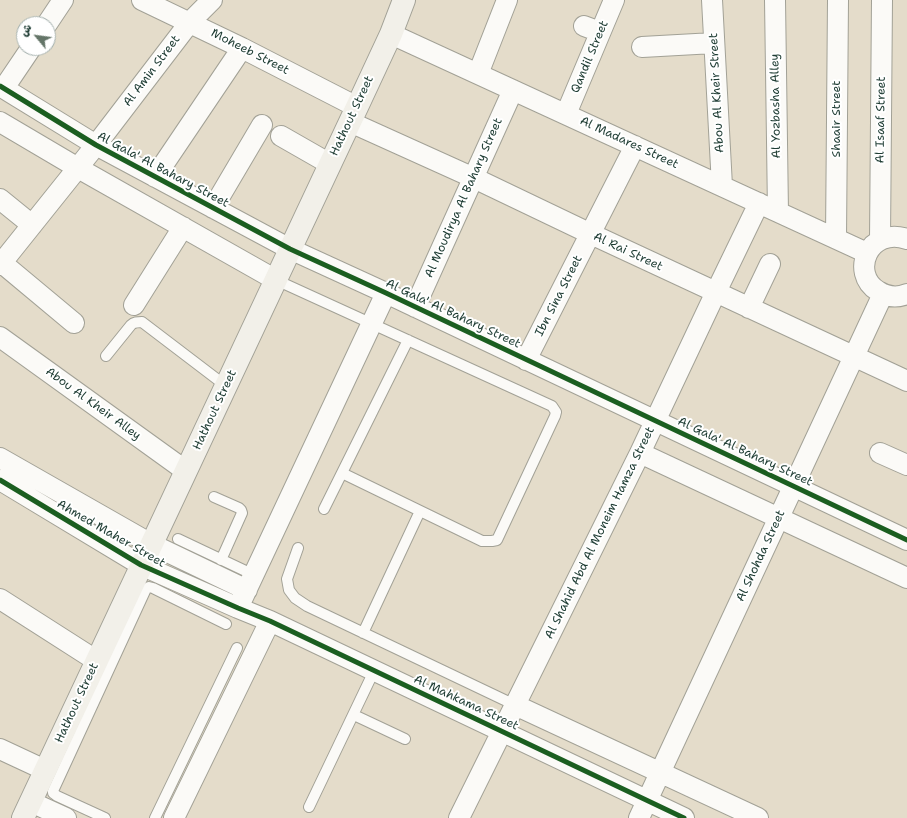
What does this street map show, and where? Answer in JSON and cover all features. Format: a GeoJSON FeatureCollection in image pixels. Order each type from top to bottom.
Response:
{"type":"FeatureCollection","features":[{"type":"Feature","properties":{"kind":"main road","name":"Hathout Street"},"geometry":{"type":"LineString","coordinates":[[38,793],[141,565],[391,34],[404,0]]}},
{"type":"Feature","properties":{"kind":"street"},"geometry":{"type":"LineString","coordinates":[[53,16],[64,0]]}},
{"type":"Feature","properties":{"kind":"street","name":"Moheeb Street"},"geometry":{"type":"LineString","coordinates":[[142,0],[242,48],[353,114]]}},
{"type":"Feature","properties":{"kind":"street","name":"Al Amin Street"},"geometry":{"type":"LineString","coordinates":[[1,264],[96,146],[190,22],[212,0]]}},
{"type":"Feature","properties":{"kind":"street"},"geometry":{"type":"LineString","coordinates":[[478,74],[507,0]]}},
{"type":"Feature","properties":{"kind":"street","name":"Qandil Street"},"geometry":{"type":"LineString","coordinates":[[566,114],[592,29],[614,0]]}},
{"type":"Feature","properties":{"kind":"street","name":"Abou Al Kheir Street"},"geometry":{"type":"LineString","coordinates":[[712,0],[722,186]]}},
{"type":"Feature","properties":{"kind":"street","name":"Al Yozbasha Alley"},"geometry":{"type":"LineString","coordinates":[[774,0],[778,212]]}},
{"type":"Feature","properties":{"kind":"street","name":"Shaair Street"},"geometry":{"type":"LineString","coordinates":[[836,238],[838,0]]}},
{"type":"Feature","properties":{"kind":"street","name":"Al Isaaf Street"},"geometry":{"type":"LineString","coordinates":[[882,0],[874,246],[865,262],[865,272],[868,281],[874,289],[883,294]]}},
{"type":"Feature","properties":{"kind":"street","name":"Al Madares Street"},"geometry":{"type":"LineString","coordinates":[[391,34],[836,238],[874,246]]}},
{"type":"Feature","properties":{"kind":"street"},"geometry":{"type":"LineString","coordinates":[[642,47],[714,43]]}},
{"type":"Feature","properties":{"kind":"street"},"geometry":{"type":"LineString","coordinates":[[154,177],[242,48]]}},
{"type":"Feature","properties":{"kind":"street"},"geometry":{"type":"LineString","coordinates":[[2,87],[25,56]]}},
{"type":"Feature","properties":{"kind":"street","name":"Al Gala' Al Bahary Street"},"geometry":{"type":"LineString","coordinates":[[2,87],[96,146],[290,249],[907,540]]}},
{"type":"Feature","properties":{"kind":"street","name":"Al Moudirya Al Bahary Street"},"geometry":{"type":"LineString","coordinates":[[415,307],[513,90]]}},
{"type":"Feature","properties":{"kind":"street","name":"Al Rai Street"},"geometry":{"type":"LineString","coordinates":[[353,114],[474,178],[590,234],[907,381]]}},
{"type":"Feature","properties":{"kind":"street"},"geometry":{"type":"LineString","coordinates":[[0,122],[276,280]]}},
{"type":"Feature","properties":{"kind":"street"},"geometry":{"type":"LineString","coordinates":[[212,208],[262,125]]}},
{"type":"Feature","properties":{"kind":"street"},"geometry":{"type":"LineString","coordinates":[[281,136],[330,164]]}},
{"type":"Feature","properties":{"kind":"street","name":"Ibn Sina Street"},"geometry":{"type":"LineString","coordinates":[[526,360],[635,146]]}},
{"type":"Feature","properties":{"kind":"street"},"geometry":{"type":"LineString","coordinates":[[0,199],[32,225]]}},
{"type":"Feature","properties":{"kind":"street","name":"Al Shahid Abd Al Moneim Hamza Street"},"geometry":{"type":"LineString","coordinates":[[459,818],[640,453],[759,203]]}},
{"type":"Feature","properties":{"kind":"street"},"geometry":{"type":"LineString","coordinates":[[134,305],[183,226]]}},
{"type":"Feature","properties":{"kind":"street"},"geometry":{"type":"LineString","coordinates":[[874,246],[889,236],[900,236],[907,239]]}},
{"type":"Feature","properties":{"kind":"street"},"geometry":{"type":"LineString","coordinates":[[1,264],[74,323]]}},
{"type":"Feature","properties":{"kind":"street"},"geometry":{"type":"LineString","coordinates":[[749,308],[770,264]]}},
{"type":"Feature","properties":{"kind":"street"},"geometry":{"type":"LineString","coordinates":[[238,608],[386,293]]}},
{"type":"Feature","properties":{"kind":"street"},"geometry":{"type":"LineString","coordinates":[[883,294],[894,297],[907,294]]}},
{"type":"Feature","properties":{"kind":"street","name":"Al Shohda Street"},"geometry":{"type":"LineString","coordinates":[[643,809],[883,294]]}},
{"type":"Feature","properties":{"kind":"street","name":"Abou Al Kheir Alley"},"geometry":{"type":"LineString","coordinates":[[0,337],[186,471]]}},
{"type":"Feature","properties":{"kind":"street"},"geometry":{"type":"LineString","coordinates":[[640,453],[907,578]]}},
{"type":"Feature","properties":{"kind":"street"},"geometry":{"type":"LineString","coordinates":[[880,453],[907,465]]}},
{"type":"Feature","properties":{"kind":"street","name":"Ahmed Maher Street"},"geometry":{"type":"LineString","coordinates":[[0,458],[151,544],[251,582]]}},
{"type":"Feature","properties":{"kind":"street","name":"Ahmed Maher Street"},"geometry":{"type":"LineString","coordinates":[[0,480],[141,565],[238,608]]}},
{"type":"Feature","properties":{"kind":"street"},"geometry":{"type":"LineString","coordinates":[[0,599],[97,660]]}},
{"type":"Feature","properties":{"kind":"street","name":"Al Mahkama Street"},"geometry":{"type":"LineString","coordinates":[[238,608],[270,621],[502,732],[643,809],[684,818]]}},
{"type":"Feature","properties":{"kind":"street"},"geometry":{"type":"LineString","coordinates":[[174,818],[270,621]]}},
{"type":"Feature","properties":{"kind":"street"},"geometry":{"type":"LineString","coordinates":[[515,705],[758,818]]}},
{"type":"Feature","properties":{"kind":"street"},"geometry":{"type":"LineString","coordinates":[[0,748],[38,793],[66,818]]}},
{"type":"Feature","properties":{"kind":"lane"},"geometry":{"type":"LineString","coordinates":[[276,280],[552,406],[556,412],[556,416],[497,540],[482,540],[342,473]]}},
{"type":"Feature","properties":{"kind":"lane"},"geometry":{"type":"LineString","coordinates":[[106,356],[130,325],[134,322],[142,322],[226,386]]}},
{"type":"Feature","properties":{"kind":"lane"},"geometry":{"type":"LineString","coordinates":[[324,509],[408,340]]}},
{"type":"Feature","properties":{"kind":"lane"},"geometry":{"type":"LineString","coordinates":[[214,497],[239,508],[242,513],[221,560]]}},
{"type":"Feature","properties":{"kind":"lane"},"geometry":{"type":"LineString","coordinates":[[363,633],[420,511]]}},
{"type":"Feature","properties":{"kind":"lane"},"geometry":{"type":"LineString","coordinates":[[178,539],[221,560],[251,582]]}},
{"type":"Feature","properties":{"kind":"lane"},"geometry":{"type":"LineString","coordinates":[[298,548],[287,579],[290,590],[295,598],[307,606],[515,705]]}},
{"type":"Feature","properties":{"kind":"lane"},"geometry":{"type":"LineString","coordinates":[[105,818],[57,796],[54,793],[38,793],[146,589],[149,587],[153,588],[226,624]]}},
{"type":"Feature","properties":{"kind":"lane"},"geometry":{"type":"LineString","coordinates":[[155,818],[237,648]]}},
{"type":"Feature","properties":{"kind":"lane"},"geometry":{"type":"LineString","coordinates":[[309,807],[374,671]]}},
{"type":"Feature","properties":{"kind":"lane"},"geometry":{"type":"LineString","coordinates":[[354,715],[405,739]]}},
{"type":"Feature","properties":{"kind":"cycle path"},"geometry":{"type":"LineString","coordinates":[[0,86],[96,145],[290,249],[907,540]]}},
{"type":"Feature","properties":{"kind":"cycle path"},"geometry":{"type":"LineString","coordinates":[[0,480],[141,565],[270,621],[684,818]]}}]}
